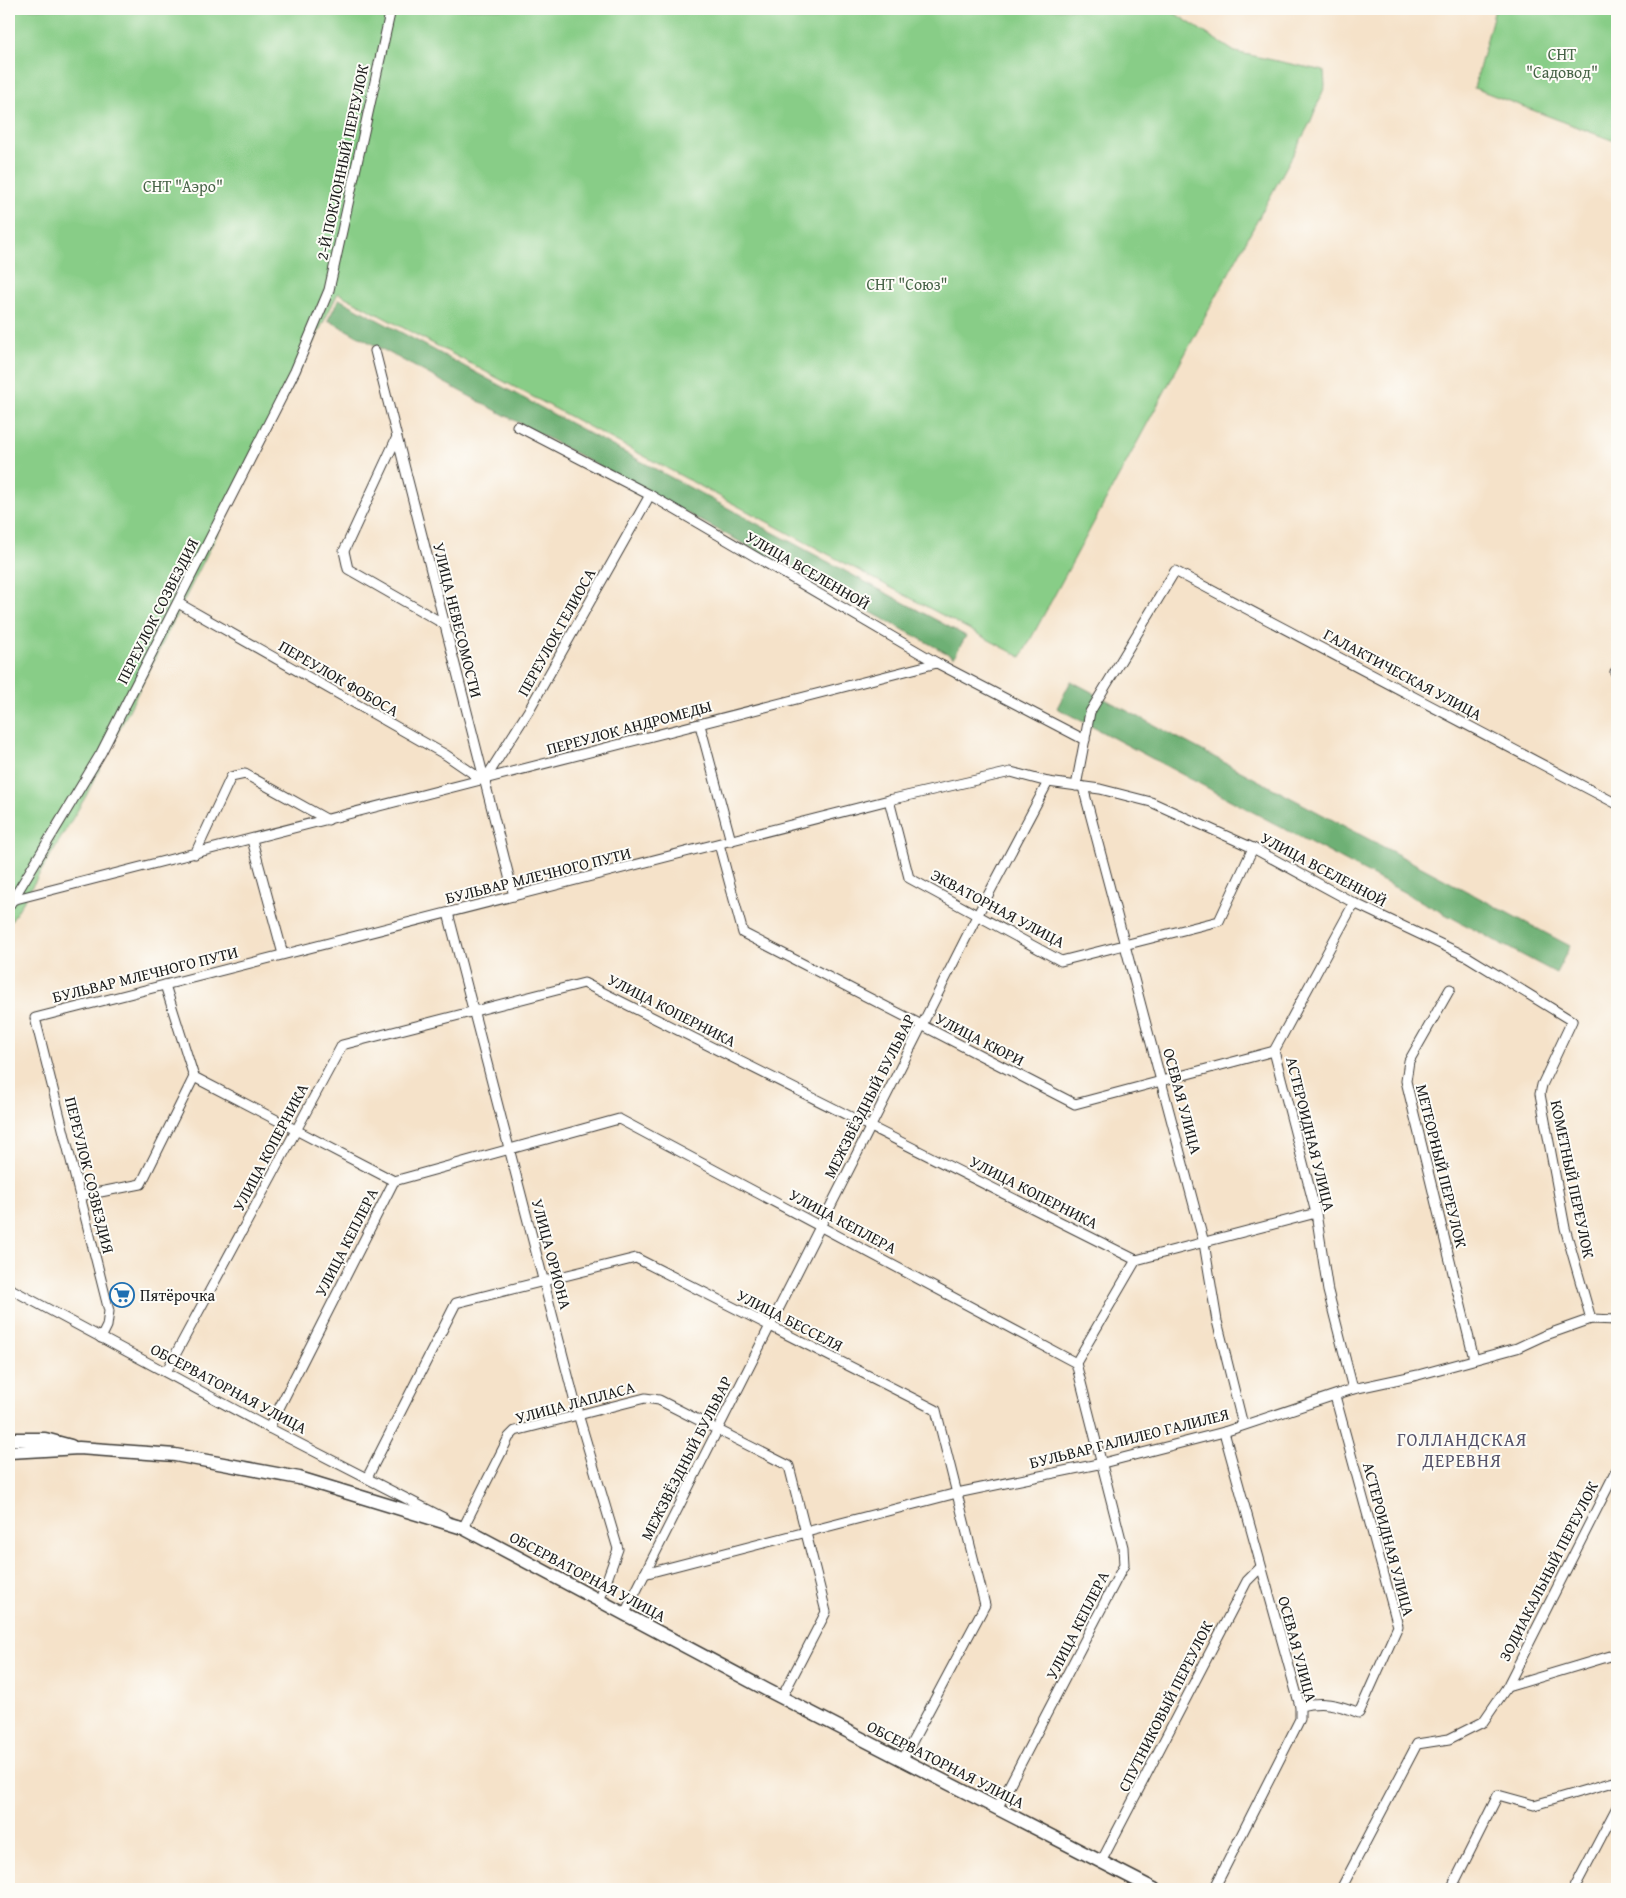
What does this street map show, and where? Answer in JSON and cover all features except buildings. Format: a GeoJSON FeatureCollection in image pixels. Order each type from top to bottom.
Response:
{"type":"FeatureCollection","features":[{"type":"Feature","properties":{"kind":"main road"},"geometry":{"type":"LineString","coordinates":[[9,1440],[45,1439],[78,1448]]}},
{"type":"Feature","properties":{"kind":"main road"},"geometry":{"type":"LineString","coordinates":[[9,1452],[78,1448],[175,1455],[299,1478],[463,1528]]}},
{"type":"Feature","properties":{"kind":"main road","name":"ОБСЕРВАТОРНАЯ УЛИЦА"},"geometry":{"type":"LineString","coordinates":[[463,1528],[782,1697],[1154,1889]]}},
{"type":"Feature","properties":{"kind":"street","name":"2-Й ПОКЛОННЫЙ ПЕРЕУЛОК"},"geometry":{"type":"LineString","coordinates":[[318,321],[329,290],[345,223],[391,9]]}},
{"type":"Feature","properties":{"kind":"street","name":"ПЕРЕУЛОК СОЗВЕЗДИЯ"},"geometry":{"type":"LineString","coordinates":[[11,903],[101,753],[295,372],[318,321]]}},
{"type":"Feature","properties":{"kind":"street","name":"УЛИЦА НЕВЕСОМОСТИ"},"geometry":{"type":"LineString","coordinates":[[375,351],[514,896]]}},
{"type":"Feature","properties":{"kind":"street","name":"УЛИЦА ВСЕЛЕННОЙ"},"geometry":{"type":"LineString","coordinates":[[517,426],[650,495],[937,663],[1085,740]]}},
{"type":"Feature","properties":{"kind":"street"},"geometry":{"type":"LineString","coordinates":[[396,438],[344,551],[348,569],[444,624]]}},
{"type":"Feature","properties":{"kind":"street","name":"ПЕРЕУЛОК ГЕЛИОСА"},"geometry":{"type":"LineString","coordinates":[[484,781],[529,710],[650,495]]}},
{"type":"Feature","properties":{"kind":"street","name":"ГАЛАКТИЧЕСКАЯ УЛИЦА"},"geometry":{"type":"LineString","coordinates":[[1085,740],[1090,712],[1108,686],[1175,571],[1617,804]]}},
{"type":"Feature","properties":{"kind":"street","name":"ПЕРЕУЛОК ФОБОСА"},"geometry":{"type":"LineString","coordinates":[[178,603],[446,755],[484,781]]}},
{"type":"Feature","properties":{"kind":"street","name":"ПЕРЕУЛОК АНДРОМЕДЫ"},"geometry":{"type":"LineString","coordinates":[[11,903],[937,663]]}},
{"type":"Feature","properties":{"kind":"street"},"geometry":{"type":"LineString","coordinates":[[700,724],[731,841]]}},
{"type":"Feature","properties":{"kind":"street"},"geometry":{"type":"LineString","coordinates":[[1080,787],[1085,740]]}},
{"type":"Feature","properties":{"kind":"street","name":"БУЛЬВАР МЛЕЧНОГО ПУТИ"},"geometry":{"type":"LineString","coordinates":[[35,1018],[889,800],[1011,772],[1048,782]]}},
{"type":"Feature","properties":{"kind":"street"},"geometry":{"type":"LineString","coordinates":[[195,854],[231,777],[238,775],[245,774],[328,820]]}},
{"type":"Feature","properties":{"kind":"street","name":"УЛИЦА ВСЕЛЕННОЙ"},"geometry":{"type":"LineString","coordinates":[[1048,782],[1151,802],[1253,848],[1354,904],[1468,957],[1572,1021]]}},
{"type":"Feature","properties":{"kind":"street","name":"МЕЖЗВЁЗДНЫЙ БУЛЬВАР"},"geometry":{"type":"LineString","coordinates":[[625,1613],[977,916],[1048,782]]}},
{"type":"Feature","properties":{"kind":"street","name":"ОСЕВАЯ УЛИЦА"},"geometry":{"type":"LineString","coordinates":[[1080,787],[1126,944],[1204,1243],[1217,1321],[1243,1425]]}},
{"type":"Feature","properties":{"kind":"street","name":"ЭКВАТОРНАЯ УЛИЦА"},"geometry":{"type":"LineString","coordinates":[[889,800],[909,878],[1061,961],[1219,921],[1253,848]]}},
{"type":"Feature","properties":{"kind":"street"},"geometry":{"type":"LineString","coordinates":[[252,840],[283,954]]}},
{"type":"Feature","properties":{"kind":"street","name":"УЛИЦА КЮРИ"},"geometry":{"type":"LineString","coordinates":[[720,844],[743,933],[1075,1104],[1274,1051]]}},
{"type":"Feature","properties":{"kind":"street","name":"АСТЕРОИДНАЯ УЛИЦА"},"geometry":{"type":"LineString","coordinates":[[1353,1389],[1328,1291],[1316,1212],[1274,1051],[1354,904]]}},
{"type":"Feature","properties":{"kind":"street","name":"УЛИЦА ОРИОНА"},"geometry":{"type":"LineString","coordinates":[[448,914],[578,1414],[618,1549],[600,1599]]}},
{"type":"Feature","properties":{"kind":"street","name":"УЛИЦА КОПЕРНИКА"},"geometry":{"type":"LineString","coordinates":[[166,1372],[342,1045],[584,983],[1136,1260]]}},
{"type":"Feature","properties":{"kind":"street"},"geometry":{"type":"LineString","coordinates":[[80,1196],[141,1184],[194,1077],[165,985]]}},
{"type":"Feature","properties":{"kind":"street","name":"МЕТЕОРНЫЙ ПЕРЕУЛОК"},"geometry":{"type":"LineString","coordinates":[[1450,989],[1408,1061],[1406,1081],[1474,1359]]}},
{"type":"Feature","properties":{"kind":"street","name":"ПЕРЕУЛОК СОЗВЕЗДИЯ"},"geometry":{"type":"LineString","coordinates":[[35,1018],[108,1311],[107,1326],[101,1338]]}},
{"type":"Feature","properties":{"kind":"street","name":"КОМЕТНЫЙ ПЕРЕУЛОК"},"geometry":{"type":"LineString","coordinates":[[1572,1021],[1542,1085],[1540,1094],[1565,1228],[1591,1319]]}},
{"type":"Feature","properties":{"kind":"street"},"geometry":{"type":"LineString","coordinates":[[194,1077],[394,1181]]}},
{"type":"Feature","properties":{"kind":"street","name":"УЛИЦА КЕПЛЕРА"},"geometry":{"type":"LineString","coordinates":[[269,1428],[394,1181],[619,1120],[1076,1363],[1123,1547],[1124,1565],[997,1809]]}},
{"type":"Feature","properties":{"kind":"street"},"geometry":{"type":"LineString","coordinates":[[1076,1363],[1136,1260],[1316,1212]]}},
{"type":"Feature","properties":{"kind":"street","name":"УЛИЦА БЕССЕЛЯ"},"geometry":{"type":"LineString","coordinates":[[367,1478],[456,1303],[636,1258],[936,1410],[984,1604],[903,1760]]}},
{"type":"Feature","properties":{"kind":"street","name":"ОБСЕРВАТОРНАЯ УЛИЦА"},"geometry":{"type":"LineString","coordinates":[[9,1288],[269,1428],[463,1528]]}},
{"type":"Feature","properties":{"kind":"street","name":"БУЛЬВАР ГАЛИЛЕО ГАЛИЛЕЯ"},"geometry":{"type":"LineString","coordinates":[[644,1574],[957,1494],[1103,1463],[1224,1432],[1272,1414],[1353,1389],[1418,1375],[1516,1348],[1591,1319],[1617,1320]]}},
{"type":"Feature","properties":{"kind":"street","name":"АСТЕРОИДНАЯ УЛИЦА"},"geometry":{"type":"LineString","coordinates":[[1300,1706],[1318,1702],[1342,1706],[1359,1713],[1398,1626],[1335,1396]]}},
{"type":"Feature","properties":{"kind":"street","name":"УЛИЦА ЛАПЛАСА"},"geometry":{"type":"LineString","coordinates":[[463,1528],[509,1437],[522,1428],[644,1398],[660,1400],[789,1466],[826,1612],[782,1697]]}},
{"type":"Feature","properties":{"kind":"street","name":"ОСЕВАЯ УЛИЦА"},"geometry":{"type":"LineString","coordinates":[[1214,1889],[1300,1719],[1300,1706],[1260,1568],[1224,1432]]}},
{"type":"Feature","properties":{"kind":"street","name":"ЗОДИАКАЛЬНЫЙ ПЕРЕУЛОК"},"geometry":{"type":"LineString","coordinates":[[1340,1889],[1417,1744],[1449,1739],[1483,1722],[1506,1687],[1617,1469]]}},
{"type":"Feature","properties":{"kind":"street","name":"СПУТНИКОВЫЙ ПЕРЕУЛОК"},"geometry":{"type":"LineString","coordinates":[[1101,1862],[1247,1581],[1260,1568]]}},
{"type":"Feature","properties":{"kind":"street"},"geometry":{"type":"LineString","coordinates":[[1506,1687],[1617,1654]]}},
{"type":"Feature","properties":{"kind":"street"},"geometry":{"type":"LineString","coordinates":[[1451,1889],[1498,1795],[1534,1805],[1617,1781]]}},
{"type":"Feature","properties":{"kind":"street"},"geometry":{"type":"LineString","coordinates":[[1574,1889],[1617,1807]]}},
{"type":"Feature","properties":{"kind":"green space","name":"СНТ \"Союз\""},"geometry":{"type":"Polygon","coordinates":[[[9,9],[1168,9],[1235,52],[1324,71],[1325,86],[1310,123],[1021,657],[338,293],[86,796],[9,925],[9,9]]]}},
{"type":"Feature","properties":{"kind":"green space","name":"СНТ \"Садовод\""},"geometry":{"type":"Polygon","coordinates":[[[1495,9],[1617,9],[1617,142],[1474,88],[1495,9]]]}},
{"type":"Feature","properties":{"kind":"green space"},"geometry":{"type":"Polygon","coordinates":[[[339,299],[966,636],[954,657],[328,320],[339,299]]]}},
{"type":"Feature","properties":{"kind":"green space"},"geometry":{"type":"Polygon","coordinates":[[[1071,681],[1570,946],[1556,973],[1057,708],[1071,681]]]}},
{"type":"Feature","properties":{"kind":"place","name":"Пятёрочка"},"geometry":{"type":"Point","coordinates":[122,1295]}},
{"type":"Feature","properties":{"kind":"district","name":"ГОЛЛАНДСКАЯ ДЕРЕВНЯ"},"geometry":{"type":"Point","coordinates":[1462,1450]}},
{"type":"Feature","properties":{"kind":"park label","name":"СНТ \"Аэро\""},"geometry":{"type":"Point","coordinates":[183,186]}}]}
